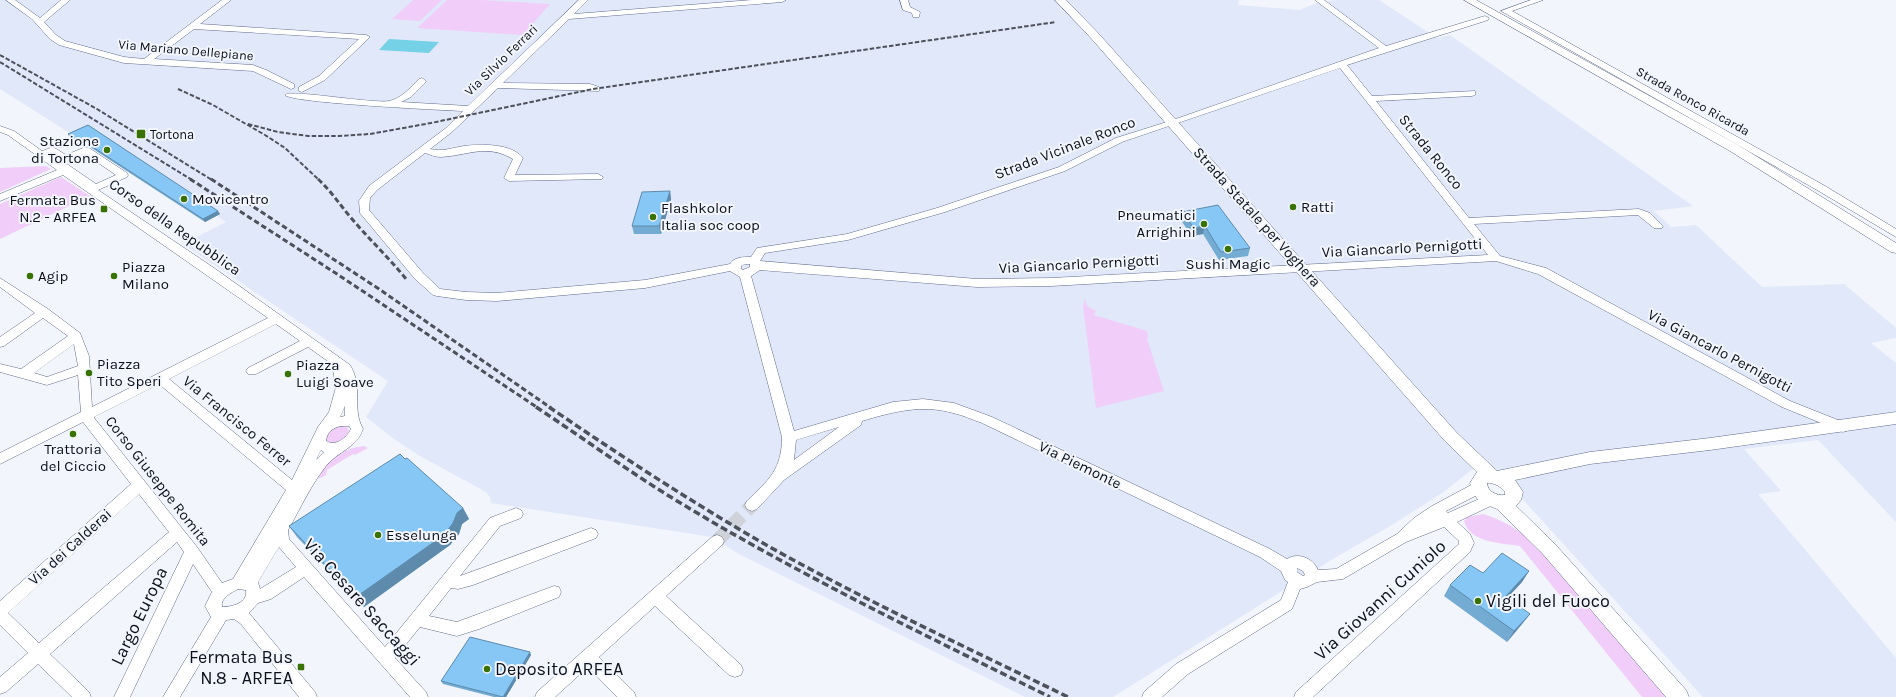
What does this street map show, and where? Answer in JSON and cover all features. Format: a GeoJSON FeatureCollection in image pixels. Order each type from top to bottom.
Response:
{"type":"FeatureCollection","features":[{"type":"Feature","properties":{"kind":"main road","name":"Strada Statale per Voghera"},"geometry":{"type":"LineString","coordinates":[[1060,0],[1094,35],[1487,480]]}},
{"type":"Feature","properties":{"kind":"main road"},"geometry":{"type":"LineString","coordinates":[[1469,0],[1734,148],[1896,249]]}},
{"type":"Feature","properties":{"kind":"main road"},"geometry":{"type":"LineString","coordinates":[[1487,480],[1590,458],[1843,427],[1896,418]]}},
{"type":"Feature","properties":{"kind":"main road"},"geometry":{"type":"LineString","coordinates":[[1487,480],[1485,496],[1505,498],[1544,469]]}},
{"type":"Feature","properties":{"kind":"main road"},"geometry":{"type":"LineString","coordinates":[[1487,480],[1509,483],[1505,498]]}},
{"type":"Feature","properties":{"kind":"main road"},"geometry":{"type":"LineString","coordinates":[[1505,498],[1680,697]]}},
{"type":"Feature","properties":{"kind":"street","name":"Via Mariano Dellepiane"},"geometry":{"type":"LineString","coordinates":[[10,0],[38,20],[53,37],[62,43],[124,60],[253,68],[263,71],[277,81],[294,89]]}},
{"type":"Feature","properties":{"kind":"street"},"geometry":{"type":"LineString","coordinates":[[24,0],[38,10],[38,20]]}},
{"type":"Feature","properties":{"kind":"street"},"geometry":{"type":"LineString","coordinates":[[38,20],[66,0]]}},
{"type":"Feature","properties":{"kind":"street"},"geometry":{"type":"LineString","coordinates":[[146,61],[227,0]]}},
{"type":"Feature","properties":{"kind":"street","name":"Via Silvio Ferrari"},"geometry":{"type":"LineString","coordinates":[[584,0],[438,139],[373,188],[365,196],[362,202],[364,212],[419,276],[438,292],[466,296],[497,297],[645,284],[734,267]]}},
{"type":"Feature","properties":{"kind":"street"},"geometry":{"type":"LineString","coordinates":[[565,17],[782,0]]}},
{"type":"Feature","properties":{"kind":"street"},"geometry":{"type":"LineString","coordinates":[[904,0],[906,8],[916,12],[916,15]]}},
{"type":"Feature","properties":{"kind":"street"},"geometry":{"type":"LineString","coordinates":[[1319,0],[1385,49]]}},
{"type":"Feature","properties":{"kind":"street","name":"Strada Ronco Ricarda"},"geometry":{"type":"LineString","coordinates":[[1539,0],[1505,11],[1821,188],[1896,234]]}},
{"type":"Feature","properties":{"kind":"street"},"geometry":{"type":"LineString","coordinates":[[1342,65],[1385,49],[1485,18]]}},
{"type":"Feature","properties":{"kind":"street"},"geometry":{"type":"LineString","coordinates":[[193,26],[366,37],[322,78],[294,89]]}},
{"type":"Feature","properties":{"kind":"street","name":"Strada Vicinale Ronco"},"geometry":{"type":"LineString","coordinates":[[755,264],[761,250],[848,237],[941,210],[1062,169],[1119,140],[1173,124],[1342,65]]}},
{"type":"Feature","properties":{"kind":"street","name":"Strada Ronco"},"geometry":{"type":"LineString","coordinates":[[1342,65],[1496,258]]}},
{"type":"Feature","properties":{"kind":"street"},"geometry":{"type":"LineString","coordinates":[[389,105],[408,95],[422,81]]}},
{"type":"Feature","properties":{"kind":"street"},"geometry":{"type":"LineString","coordinates":[[494,85],[590,87],[596,89]]}},
{"type":"Feature","properties":{"kind":"street"},"geometry":{"type":"LineString","coordinates":[[294,89],[310,98],[389,105],[469,109]]}},
{"type":"Feature","properties":{"kind":"street"},"geometry":{"type":"LineString","coordinates":[[1368,99],[1472,93]]}},
{"type":"Feature","properties":{"kind":"street"},"geometry":{"type":"LineString","coordinates":[[406,106],[408,95]]}},
{"type":"Feature","properties":{"kind":"street","name":"Corso della Repubblica"},"geometry":{"type":"LineString","coordinates":[[0,129],[11,133],[63,171],[210,270],[329,358],[346,368],[349,374],[352,389],[350,414],[356,426],[356,433],[344,444]]}},
{"type":"Feature","properties":{"kind":"street"},"geometry":{"type":"LineString","coordinates":[[424,150],[439,154],[465,149],[489,148],[508,152],[518,158],[509,178],[598,177]]}},
{"type":"Feature","properties":{"kind":"street"},"geometry":{"type":"LineString","coordinates":[[53,150],[65,159],[86,150],[104,162],[123,175],[95,188],[45,153],[53,150]]}},
{"type":"Feature","properties":{"kind":"street"},"geometry":{"type":"LineString","coordinates":[[0,198],[63,171]]}},
{"type":"Feature","properties":{"kind":"street"},"geometry":{"type":"LineString","coordinates":[[1467,221],[1639,212],[1646,215],[1658,226]]}},
{"type":"Feature","properties":{"kind":"street","name":"Via Giancarlo Pernigotti"},"geometry":{"type":"LineString","coordinates":[[734,267],[735,264],[743,260],[755,264],[976,283],[1051,282],[1496,258],[1542,271],[1786,404],[1843,427]]}},
{"type":"Feature","properties":{"kind":"street"},"geometry":{"type":"LineString","coordinates":[[734,267],[737,272],[745,274],[751,272],[755,264]]}},
{"type":"Feature","properties":{"kind":"street"},"geometry":{"type":"LineString","coordinates":[[745,274],[789,437],[790,451],[782,475]]}},
{"type":"Feature","properties":{"kind":"street"},"geometry":{"type":"LineString","coordinates":[[0,282],[76,336],[22,375]]}},
{"type":"Feature","properties":{"kind":"street"},"geometry":{"type":"LineString","coordinates":[[0,343],[44,312]]}},
{"type":"Feature","properties":{"kind":"street"},"geometry":{"type":"LineString","coordinates":[[0,459],[276,318]]}},
{"type":"Feature","properties":{"kind":"street","name":"Corso Giuseppe Romita"},"geometry":{"type":"LineString","coordinates":[[76,336],[81,345],[87,415],[89,421],[192,551],[220,592]]}},
{"type":"Feature","properties":{"kind":"street"},"geometry":{"type":"LineString","coordinates":[[252,371],[307,342]]}},
{"type":"Feature","properties":{"kind":"street","name":"Corso della Repubblica"},"geometry":{"type":"LineString","coordinates":[[319,441],[320,434],[327,427],[338,409],[342,392],[340,373],[336,365],[329,358]]}},
{"type":"Feature","properties":{"kind":"street"},"geometry":{"type":"LineString","coordinates":[[0,368],[47,381],[84,369]]}},
{"type":"Feature","properties":{"kind":"street","name":"Via Francisco Ferrer"},"geometry":{"type":"LineString","coordinates":[[159,377],[294,489]]}},
{"type":"Feature","properties":{"kind":"street","name":"Via Piemonte"},"geometry":{"type":"LineString","coordinates":[[789,437],[893,407],[923,404],[954,408],[987,420],[1265,553],[1288,567],[1289,574],[1296,581]]}},
{"type":"Feature","properties":{"kind":"street","name":"Via Piemonte"},"geometry":{"type":"LineString","coordinates":[[752,505],[782,475],[862,417]]}},
{"type":"Feature","properties":{"kind":"street"},"geometry":{"type":"LineString","coordinates":[[327,427],[344,421],[353,422]]}},
{"type":"Feature","properties":{"kind":"street"},"geometry":{"type":"LineString","coordinates":[[306,568],[266,594],[247,588],[220,592],[214,602],[214,610],[221,615],[237,612],[244,608],[247,588],[294,489],[319,441],[325,447],[330,448],[344,444]]}},
{"type":"Feature","properties":{"kind":"street"},"geometry":{"type":"LineString","coordinates":[[247,588],[318,467],[329,455],[344,444]]}},
{"type":"Feature","properties":{"kind":"street"},"geometry":{"type":"LineString","coordinates":[[1150,697],[1182,669],[1287,604],[1296,581],[1306,582],[1312,576],[1338,575],[1401,538],[1420,532],[1487,480]]}},
{"type":"Feature","properties":{"kind":"street","name":"Via dei Calderai"},"geometry":{"type":"LineString","coordinates":[[0,610],[140,485]]}},
{"type":"Feature","properties":{"kind":"street"},"geometry":{"type":"LineString","coordinates":[[1441,515],[1505,498]]}},
{"type":"Feature","properties":{"kind":"street"},"geometry":{"type":"LineString","coordinates":[[386,658],[495,522],[516,514]]}},
{"type":"Feature","properties":{"kind":"street","name":"Via Giovanni Cuniolo"},"geometry":{"type":"LineString","coordinates":[[1302,697],[1465,548],[1467,543],[1465,538],[1441,515]]}},
{"type":"Feature","properties":{"kind":"street","name":"Via Cesare Saccaggi"},"geometry":{"type":"LineString","coordinates":[[282,530],[282,539],[285,545],[420,697]]}},
{"type":"Feature","properties":{"kind":"street"},"geometry":{"type":"LineString","coordinates":[[0,687],[178,533]]}},
{"type":"Feature","properties":{"kind":"street"},"geometry":{"type":"LineString","coordinates":[[448,581],[458,583],[468,581],[591,534]]}},
{"type":"Feature","properties":{"kind":"street"},"geometry":{"type":"LineString","coordinates":[[543,697],[718,541]]}},
{"type":"Feature","properties":{"kind":"street","name":"Largo Europa"},"geometry":{"type":"LineString","coordinates":[[122,697],[192,551]]}},
{"type":"Feature","properties":{"kind":"street"},"geometry":{"type":"LineString","coordinates":[[1288,567],[1294,562],[1303,563],[1310,569],[1312,576]]}},
{"type":"Feature","properties":{"kind":"street"},"geometry":{"type":"LineString","coordinates":[[417,620],[457,629],[554,592]]}},
{"type":"Feature","properties":{"kind":"street"},"geometry":{"type":"LineString","coordinates":[[656,597],[735,670]]}},
{"type":"Feature","properties":{"kind":"street"},"geometry":{"type":"LineString","coordinates":[[237,612],[246,619],[309,697]]}},
{"type":"Feature","properties":{"kind":"street"},"geometry":{"type":"LineString","coordinates":[[0,615],[83,697]]}},
{"type":"Feature","properties":{"kind":"street"},"geometry":{"type":"LineString","coordinates":[[171,697],[221,615]]}},
{"type":"Feature","properties":{"kind":"street"},"geometry":{"type":"LineString","coordinates":[[589,657],[628,697]]}},
{"type":"Feature","properties":{"kind":"shaded area"},"geometry":{"type":"Polygon","coordinates":[[[0,0],[1239,0],[1238,5],[1299,10],[1317,3],[1336,0],[1379,0],[1437,38],[1450,35],[1693,206],[1654,211],[1671,227],[1696,225],[1762,287],[1844,284],[1896,328],[1896,338],[1871,343],[1896,363],[1896,522],[1818,440],[1744,449],[1781,491],[1758,494],[1896,658],[1896,697],[1703,697],[1486,459],[1442,493],[1392,525],[1336,557],[1113,697],[1025,697],[737,553],[712,537],[491,503],[490,497],[486,492],[420,456],[394,439],[366,417],[388,381],[183,244],[226,222],[217,216],[219,214],[73,135],[0,89],[0,0]]]}},
{"type":"Feature","properties":{"kind":"shaded area"},"geometry":{"type":"Polygon","coordinates":[[[413,0],[442,0],[420,21],[392,19],[413,0]]]}},
{"type":"Feature","properties":{"kind":"shaded area"},"geometry":{"type":"Polygon","coordinates":[[[447,0],[481,0],[550,4],[523,35],[417,28],[447,0]]]}},
{"type":"Feature","properties":{"kind":"shaded area"},"geometry":{"type":"Polygon","coordinates":[[[46,166],[51,169],[0,192],[0,168],[46,166]]]}},
{"type":"Feature","properties":{"kind":"shaded area"},"geometry":{"type":"Polygon","coordinates":[[[61,177],[90,196],[0,239],[0,204],[61,177]]]}},
{"type":"Feature","properties":{"kind":"shaded area"},"geometry":{"type":"Polygon","coordinates":[[[1085,298],[1087,306],[1096,311],[1094,315],[1147,331],[1147,339],[1164,391],[1096,408],[1083,306],[1085,298]]]}},
{"type":"Feature","properties":{"kind":"shaded area"},"geometry":{"type":"Polygon","coordinates":[[[342,426],[348,428],[349,433],[344,438],[335,443],[326,440],[331,430],[342,426]]]}},
{"type":"Feature","properties":{"kind":"shaded area"},"geometry":{"type":"Polygon","coordinates":[[[364,446],[368,448],[355,455],[353,454],[327,470],[326,475],[318,479],[326,466],[336,456],[349,449],[364,446]]]}},
{"type":"Feature","properties":{"kind":"shaded area"},"geometry":{"type":"Polygon","coordinates":[[[1483,514],[1509,525],[1532,541],[1667,697],[1642,697],[1520,546],[1487,541],[1479,538],[1467,528],[1464,521],[1468,517],[1483,514]]]}},
{"type":"Feature","properties":{"kind":"water"},"geometry":{"type":"Polygon","coordinates":[[[389,39],[439,42],[429,53],[379,50],[389,39]]]}},
{"type":"Feature","properties":{"kind":"building"},"geometry":{"type":"Polygon","coordinates":[[[88,125],[218,211],[203,219],[88,144],[83,144],[68,134],[88,125]]]}},
{"type":"Feature","properties":{"kind":"building","name":"Flashkolor Italia soc coop"},"geometry":{"type":"Polygon","coordinates":[[[670,191],[659,226],[632,226],[642,192],[670,191]]]}},
{"type":"Feature","properties":{"kind":"building"},"geometry":{"type":"Polygon","coordinates":[[[1218,205],[1250,248],[1221,252],[1205,226],[1194,228],[1182,212],[1218,205]]]}},
{"type":"Feature","properties":{"kind":"building","name":"Esselunga"},"geometry":{"type":"Polygon","coordinates":[[[400,454],[405,459],[407,458],[463,508],[457,513],[453,523],[444,535],[356,597],[289,526],[400,454]]]}},
{"type":"Feature","properties":{"kind":"building","name":"Vigili del Fuoco"},"geometry":{"type":"Polygon","coordinates":[[[1502,553],[1529,571],[1506,596],[1530,614],[1514,631],[1450,585],[1470,565],[1483,573],[1502,553]]]}},
{"type":"Feature","properties":{"kind":"building","name":"Deposito ARFEA"},"geometry":{"type":"Polygon","coordinates":[[[470,637],[530,652],[503,697],[441,681],[470,637]]]}},
{"type":"Feature","properties":{"kind":"tunnel"},"geometry":{"type":"LineString","coordinates":[[717,541],[752,505]]}},
{"type":"Feature","properties":{"kind":"railway"},"geometry":{"type":"LineString","coordinates":[[248,124],[278,132],[308,136],[370,134],[431,123],[593,89],[1056,22]]}},
{"type":"Feature","properties":{"kind":"railway"},"geometry":{"type":"LineString","coordinates":[[0,55],[97,109],[212,180]]}},
{"type":"Feature","properties":{"kind":"railway"},"geometry":{"type":"LineString","coordinates":[[0,62],[192,180]]}},
{"type":"Feature","properties":{"kind":"railway"},"geometry":{"type":"LineString","coordinates":[[178,89],[213,105],[265,135],[285,148],[319,180]]}},
{"type":"Feature","properties":{"kind":"railway"},"geometry":{"type":"LineString","coordinates":[[190,179],[337,274],[538,408]]}},
{"type":"Feature","properties":{"kind":"railway"},"geometry":{"type":"LineString","coordinates":[[211,179],[379,289],[551,408]]}},
{"type":"Feature","properties":{"kind":"railway"},"geometry":{"type":"LineString","coordinates":[[319,180],[407,280]]}},
{"type":"Feature","properties":{"kind":"railway"},"geometry":{"type":"LineString","coordinates":[[536,407],[635,474],[715,524],[857,601],[1050,697]]}},
{"type":"Feature","properties":{"kind":"railway"},"geometry":{"type":"LineString","coordinates":[[549,407],[657,479],[768,546],[880,605],[1068,697]]}},
{"type":"Feature","properties":{"kind":"place","name":"Tortona"},"geometry":{"type":"Point","coordinates":[141,134]}},
{"type":"Feature","properties":{"kind":"place","name":"Stazione di Tortona"},"geometry":{"type":"Point","coordinates":[107,150]}},
{"type":"Feature","properties":{"kind":"place","name":"Movicentro"},"geometry":{"type":"Point","coordinates":[184,199]}},
{"type":"Feature","properties":{"kind":"place","name":"Ratti"},"geometry":{"type":"Point","coordinates":[1293,207]}},
{"type":"Feature","properties":{"kind":"place","name":"Fermata Bus N.2 - ARFEA"},"geometry":{"type":"Point","coordinates":[104,209]}},
{"type":"Feature","properties":{"kind":"place","name":"Flashkolor Italia soc coop"},"geometry":{"type":"Point","coordinates":[653,217]}},
{"type":"Feature","properties":{"kind":"place","name":"Pneumatici Arrighini"},"geometry":{"type":"Point","coordinates":[1204,224]}},
{"type":"Feature","properties":{"kind":"place","name":"Sushi Magic"},"geometry":{"type":"Point","coordinates":[1228,249]}},
{"type":"Feature","properties":{"kind":"place","name":"Agip"},"geometry":{"type":"Point","coordinates":[30,276]}},
{"type":"Feature","properties":{"kind":"place","name":"Piazza Milano"},"geometry":{"type":"Point","coordinates":[114,276]}},
{"type":"Feature","properties":{"kind":"place","name":"Piazza Tito Speri"},"geometry":{"type":"Point","coordinates":[89,373]}},
{"type":"Feature","properties":{"kind":"place","name":"Piazza Luigi Soave"},"geometry":{"type":"Point","coordinates":[288,374]}},
{"type":"Feature","properties":{"kind":"place","name":"Trattoria del Ciccio"},"geometry":{"type":"Point","coordinates":[73,434]}},
{"type":"Feature","properties":{"kind":"place","name":"Esselunga"},"geometry":{"type":"Point","coordinates":[378,535]}},
{"type":"Feature","properties":{"kind":"place","name":"Vigili del Fuoco"},"geometry":{"type":"Point","coordinates":[1478,601]}},
{"type":"Feature","properties":{"kind":"place","name":"Fermata Bus N.8 - ARFEA"},"geometry":{"type":"Point","coordinates":[301,667]}},
{"type":"Feature","properties":{"kind":"place","name":"Deposito ARFEA"},"geometry":{"type":"Point","coordinates":[487,669]}}]}
